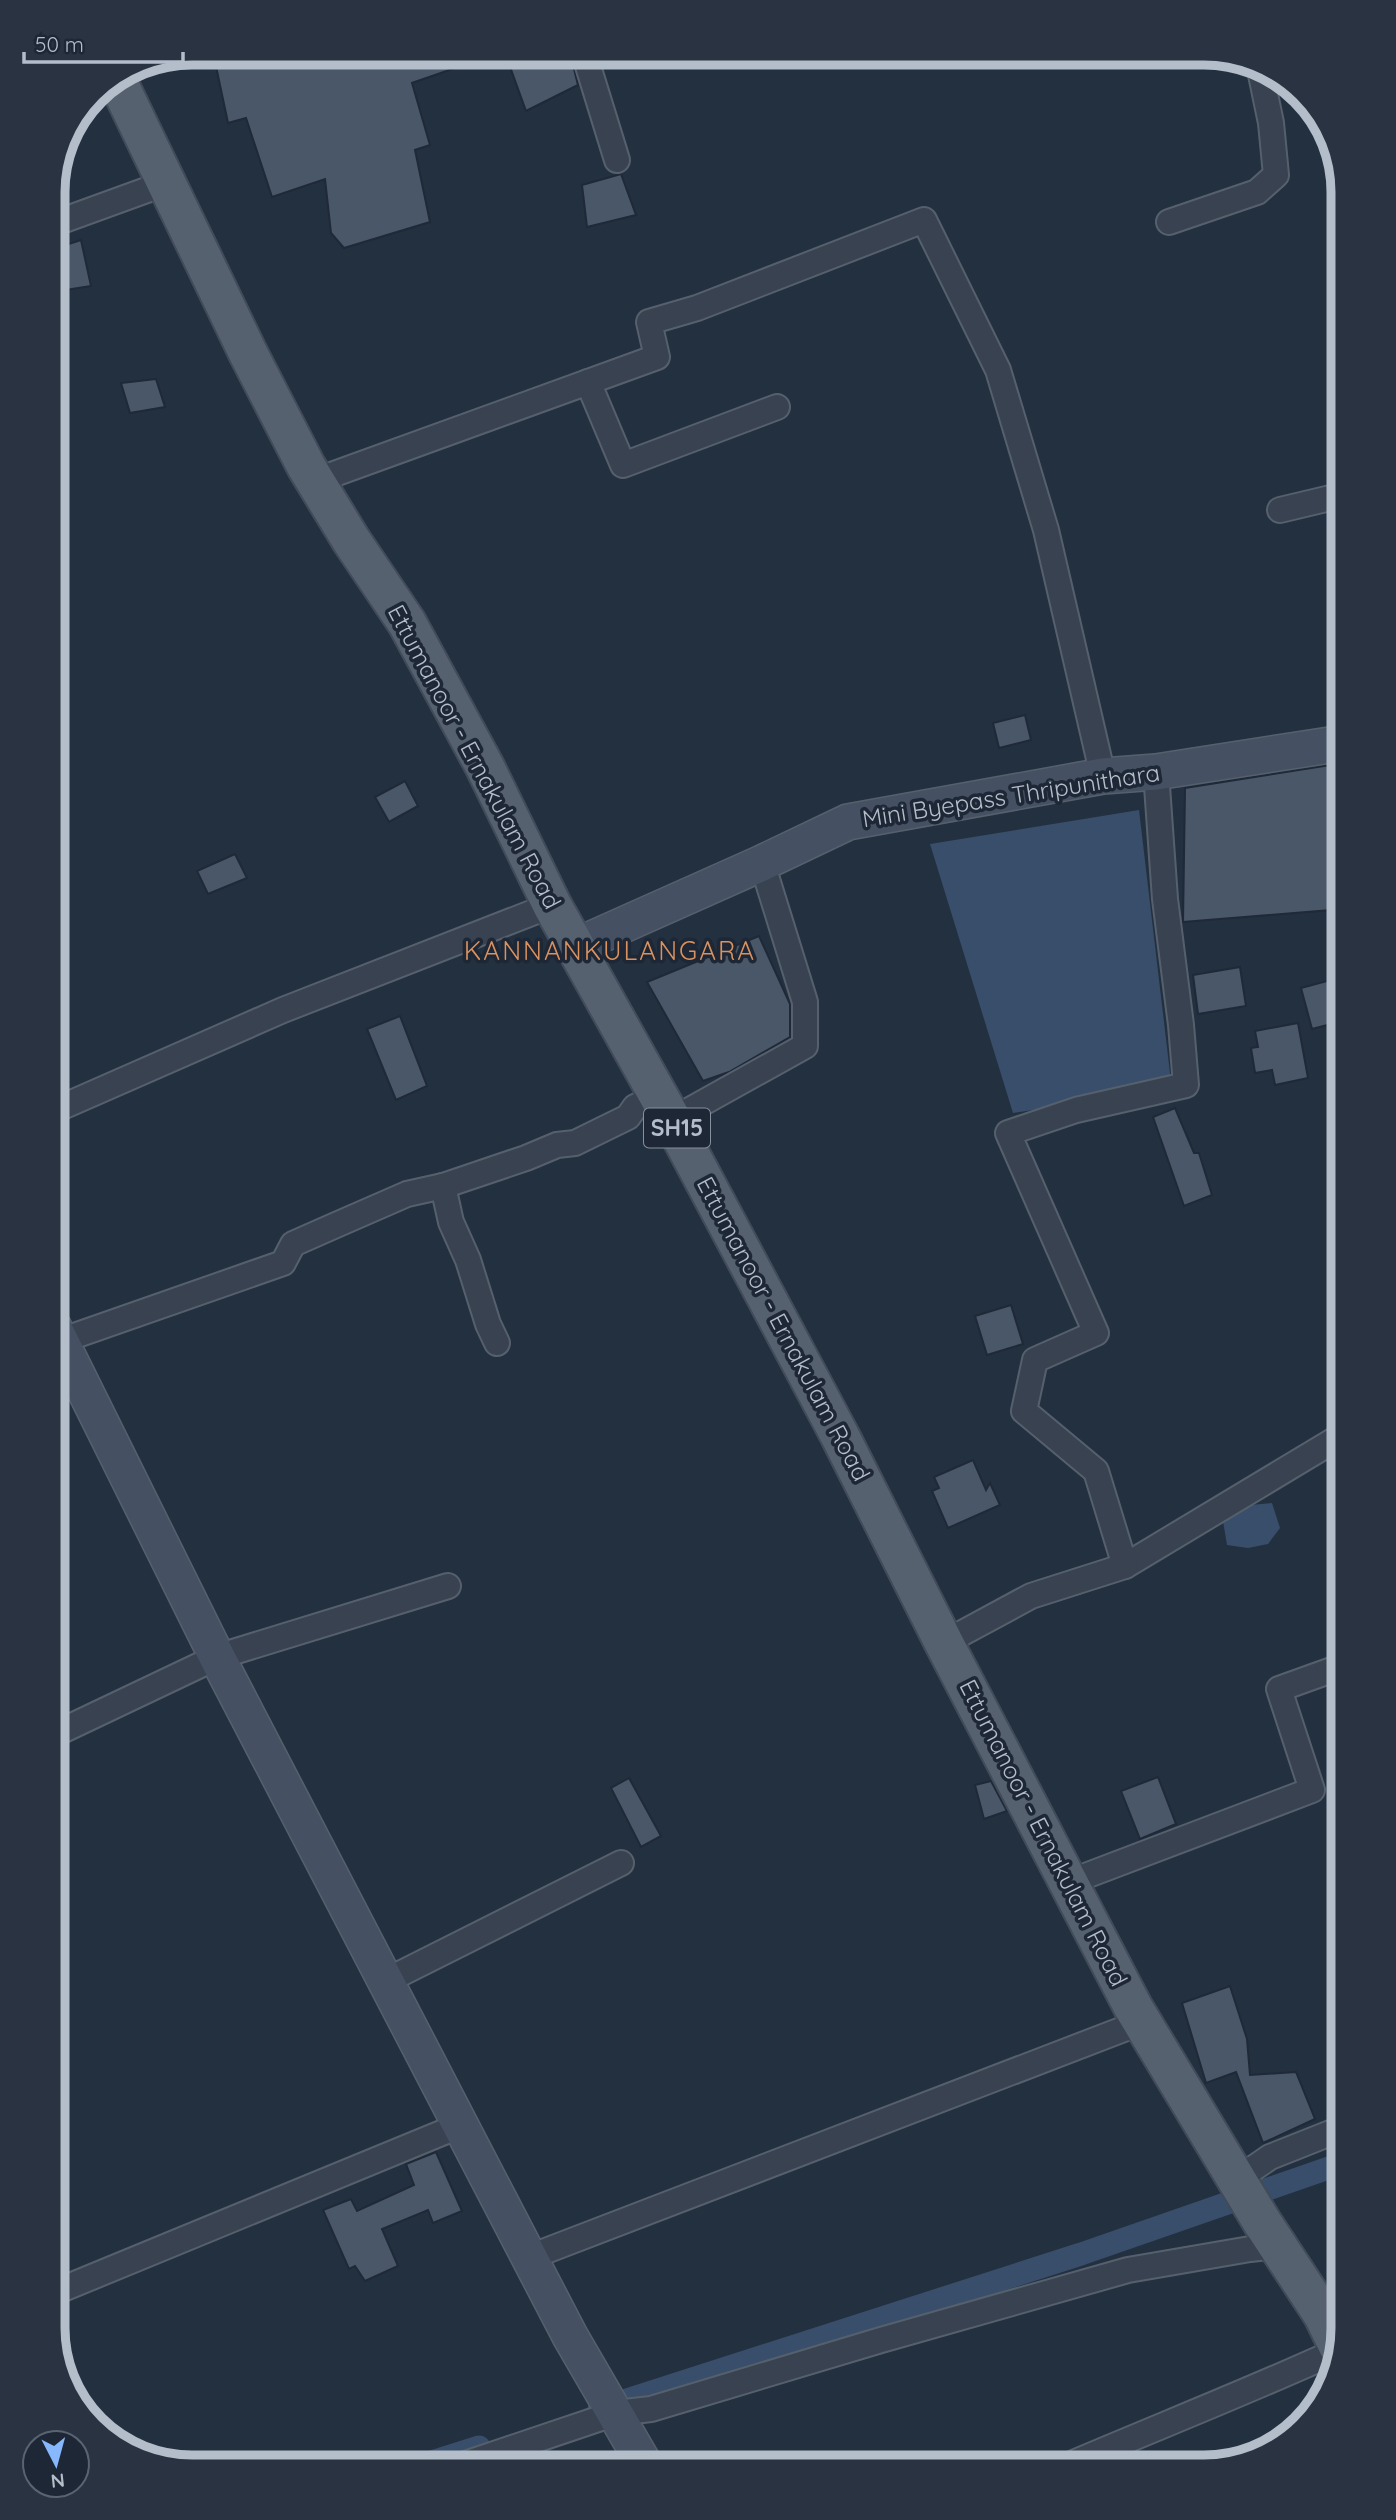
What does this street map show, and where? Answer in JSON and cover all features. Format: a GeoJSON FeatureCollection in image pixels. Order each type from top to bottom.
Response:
{"type":"FeatureCollection","features":[{"type":"Feature","properties":{"kind":"main road","name":"Ettumanoor - Ernakulam Road"},"geometry":{"type":"LineString","coordinates":[[120,87],[248,353],[315,481],[407,623],[485,767],[552,905],[666,1108],[840,1436],[1067,1882],[1142,2022],[1271,2234],[1331,2317]]}},
{"type":"Feature","properties":{"kind":"main road","name":"Mini Byepass Thripunithara"},"geometry":{"type":"LineString","coordinates":[[576,946],[848,822],[1103,776],[1156,772],[1331,745]]}},
{"type":"Feature","properties":{"kind":"main road"},"geometry":{"type":"LineString","coordinates":[[65,1350],[217,1657],[570,2336],[639,2455]]}},
{"type":"Feature","properties":{"kind":"street"},"geometry":{"type":"LineString","coordinates":[[588,65],[617,160]]}},
{"type":"Feature","properties":{"kind":"street"},"geometry":{"type":"LineString","coordinates":[[1169,222],[1257,192],[1276,175],[1271,123],[1262,79]]}},
{"type":"Feature","properties":{"kind":"street"},"geometry":{"type":"LineString","coordinates":[[65,220],[166,183]]}},
{"type":"Feature","properties":{"kind":"street"},"geometry":{"type":"LineString","coordinates":[[315,481],[657,357],[649,322],[697,308],[924,220],[998,370],[1046,530],[1103,776]]}},
{"type":"Feature","properties":{"kind":"street"},"geometry":{"type":"LineString","coordinates":[[588,382],[623,465],[777,407]]}},
{"type":"Feature","properties":{"kind":"street"},"geometry":{"type":"LineString","coordinates":[[1280,510],[1331,498]]}},
{"type":"Feature","properties":{"kind":"street"},"geometry":{"type":"LineString","coordinates":[[1125,1566],[1096,1471],[1024,1411],[1035,1360],[1096,1333],[1008,1133],[1076,1110],[1186,1085],[1165,899],[1156,772]]}},
{"type":"Feature","properties":{"kind":"street"},"geometry":{"type":"LineString","coordinates":[[65,1331],[283,1263],[293,1244],[407,1194],[443,1186],[557,1145],[575,1143],[628,1117],[635,1107],[666,1108],[805,1046],[805,1002],[762,863]]}},
{"type":"Feature","properties":{"kind":"street"},"geometry":{"type":"LineString","coordinates":[[65,1106],[283,1010],[552,905]]}},
{"type":"Feature","properties":{"kind":"street"},"geometry":{"type":"LineString","coordinates":[[443,1186],[451,1222],[468,1260],[488,1324],[498,1343]]}},
{"type":"Feature","properties":{"kind":"street"},"geometry":{"type":"LineString","coordinates":[[944,1643],[1031,1595],[1125,1566],[1331,1442]]}},
{"type":"Feature","properties":{"kind":"street"},"geometry":{"type":"LineString","coordinates":[[65,1729],[217,1657],[448,1586]]}},
{"type":"Feature","properties":{"kind":"street"},"geometry":{"type":"LineString","coordinates":[[1067,1882],[1312,1790],[1279,1689],[1331,1670]]}},
{"type":"Feature","properties":{"kind":"street"},"geometry":{"type":"LineString","coordinates":[[386,1981],[621,1863]]}},
{"type":"Feature","properties":{"kind":"street"},"geometry":{"type":"LineString","coordinates":[[530,2257],[1142,2022]]}},
{"type":"Feature","properties":{"kind":"street"},"geometry":{"type":"LineString","coordinates":[[65,2289],[461,2125]]}},
{"type":"Feature","properties":{"kind":"street"},"geometry":{"type":"LineString","coordinates":[[1238,2179],[1270,2157],[1331,2133]]}},
{"type":"Feature","properties":{"kind":"street"},"geometry":{"type":"LineString","coordinates":[[491,2455],[615,2413],[650,2409],[1128,2270],[1251,2249],[1271,2234]]}},
{"type":"Feature","properties":{"kind":"street"},"geometry":{"type":"LineString","coordinates":[[1094,2455],[1328,2355]]}},
{"type":"Feature","properties":{"kind":"water"},"geometry":{"type":"Polygon","coordinates":[[[1139,810],[1172,1090],[1013,1113],[930,844],[1139,810]]]}},
{"type":"Feature","properties":{"kind":"water"},"geometry":{"type":"Polygon","coordinates":[[[1272,1503],[1280,1528],[1268,1544],[1248,1548],[1227,1545],[1223,1521],[1240,1506],[1272,1503]]]}},
{"type":"Feature","properties":{"kind":"building"},"geometry":{"type":"Polygon","coordinates":[[[216,65],[464,65],[412,83],[430,145],[415,150],[430,222],[344,248],[331,233],[325,179],[272,197],[246,118],[228,123],[216,65]]]}},
{"type":"Feature","properties":{"kind":"building"},"geometry":{"type":"Polygon","coordinates":[[[509,65],[573,65],[578,85],[526,111],[509,65]]]}},
{"type":"Feature","properties":{"kind":"building"},"geometry":{"type":"Polygon","coordinates":[[[621,174],[636,215],[587,227],[582,185],[621,174]]]}},
{"type":"Feature","properties":{"kind":"building"},"geometry":{"type":"Polygon","coordinates":[[[81,240],[91,286],[65,290],[65,245],[81,240]]]}},
{"type":"Feature","properties":{"kind":"building"},"geometry":{"type":"Polygon","coordinates":[[[156,379],[165,407],[130,413],[121,383],[156,379]]]}},
{"type":"Feature","properties":{"kind":"building"},"geometry":{"type":"Polygon","coordinates":[[[1025,715],[1031,740],[999,748],[993,723],[1025,715]]]}},
{"type":"Feature","properties":{"kind":"building"},"geometry":{"type":"Polygon","coordinates":[[[1331,765],[1331,910],[1183,922],[1185,788],[1331,765]]]}},
{"type":"Feature","properties":{"kind":"building"},"geometry":{"type":"Polygon","coordinates":[[[405,781],[418,806],[389,822],[375,797],[405,781]]]}},
{"type":"Feature","properties":{"kind":"building"},"geometry":{"type":"Polygon","coordinates":[[[235,854],[247,878],[208,894],[197,871],[235,854]]]}},
{"type":"Feature","properties":{"kind":"building"},"geometry":{"type":"Polygon","coordinates":[[[759,936],[790,1004],[790,1037],[729,1072],[703,1081],[647,982],[759,936]]]}},
{"type":"Feature","properties":{"kind":"building"},"geometry":{"type":"Polygon","coordinates":[[[1240,967],[1246,1006],[1198,1014],[1193,975],[1240,967]]]}},
{"type":"Feature","properties":{"kind":"building"},"geometry":{"type":"Polygon","coordinates":[[[1331,980],[1331,1024],[1312,1029],[1301,988],[1331,980]]]}},
{"type":"Feature","properties":{"kind":"building"},"geometry":{"type":"Polygon","coordinates":[[[400,1016],[427,1086],[396,1100],[367,1029],[400,1016]]]}},
{"type":"Feature","properties":{"kind":"building"},"geometry":{"type":"Polygon","coordinates":[[[1298,1023],[1308,1078],[1275,1085],[1272,1070],[1255,1073],[1251,1048],[1258,1047],[1255,1031],[1298,1023]]]}},
{"type":"Feature","properties":{"kind":"building"},"geometry":{"type":"Polygon","coordinates":[[[1175,1108],[1194,1153],[1199,1153],[1212,1195],[1184,1206],[1153,1117],[1175,1108]]]}},
{"type":"Feature","properties":{"kind":"building"},"geometry":{"type":"Polygon","coordinates":[[[1011,1305],[1023,1344],[987,1355],[975,1316],[1011,1305]]]}},
{"type":"Feature","properties":{"kind":"building"},"geometry":{"type":"Polygon","coordinates":[[[973,1460],[986,1490],[990,1483],[1000,1505],[948,1528],[932,1491],[939,1488],[934,1477],[973,1460]]]}},
{"type":"Feature","properties":{"kind":"building"},"geometry":{"type":"Polygon","coordinates":[[[1158,1777],[1176,1824],[1140,1839],[1121,1791],[1158,1777]]]}},
{"type":"Feature","properties":{"kind":"building"},"geometry":{"type":"Polygon","coordinates":[[[629,1778],[661,1836],[641,1847],[611,1788],[629,1778]]]}},
{"type":"Feature","properties":{"kind":"building"},"geometry":{"type":"Polygon","coordinates":[[[991,1781],[1007,1811],[984,1819],[975,1785],[991,1781]]]}},
{"type":"Feature","properties":{"kind":"building"},"geometry":{"type":"Polygon","coordinates":[[[1230,1986],[1247,2039],[1250,2075],[1296,2072],[1315,2119],[1263,2143],[1236,2072],[1206,2083],[1182,2003],[1230,1986]]]}},
{"type":"Feature","properties":{"kind":"building"},"geometry":{"type":"Polygon","coordinates":[[[436,2152],[462,2211],[433,2223],[428,2210],[382,2229],[398,2266],[365,2281],[355,2266],[349,2269],[323,2210],[351,2199],[357,2211],[414,2185],[406,2164],[436,2152]]]}},
{"type":"Feature","properties":{"kind":"waterway"},"geometry":{"type":"LineString","coordinates":[[599,2409],[1081,2254],[1331,2167]]}},
{"type":"Feature","properties":{"kind":"waterway"},"geometry":{"type":"LineString","coordinates":[[454,2455],[479,2447]]}},
{"type":"Feature","properties":{"kind":"district","name":"KANNANKULANGARA"},"geometry":{"type":"Point","coordinates":[610,951]}}]}
